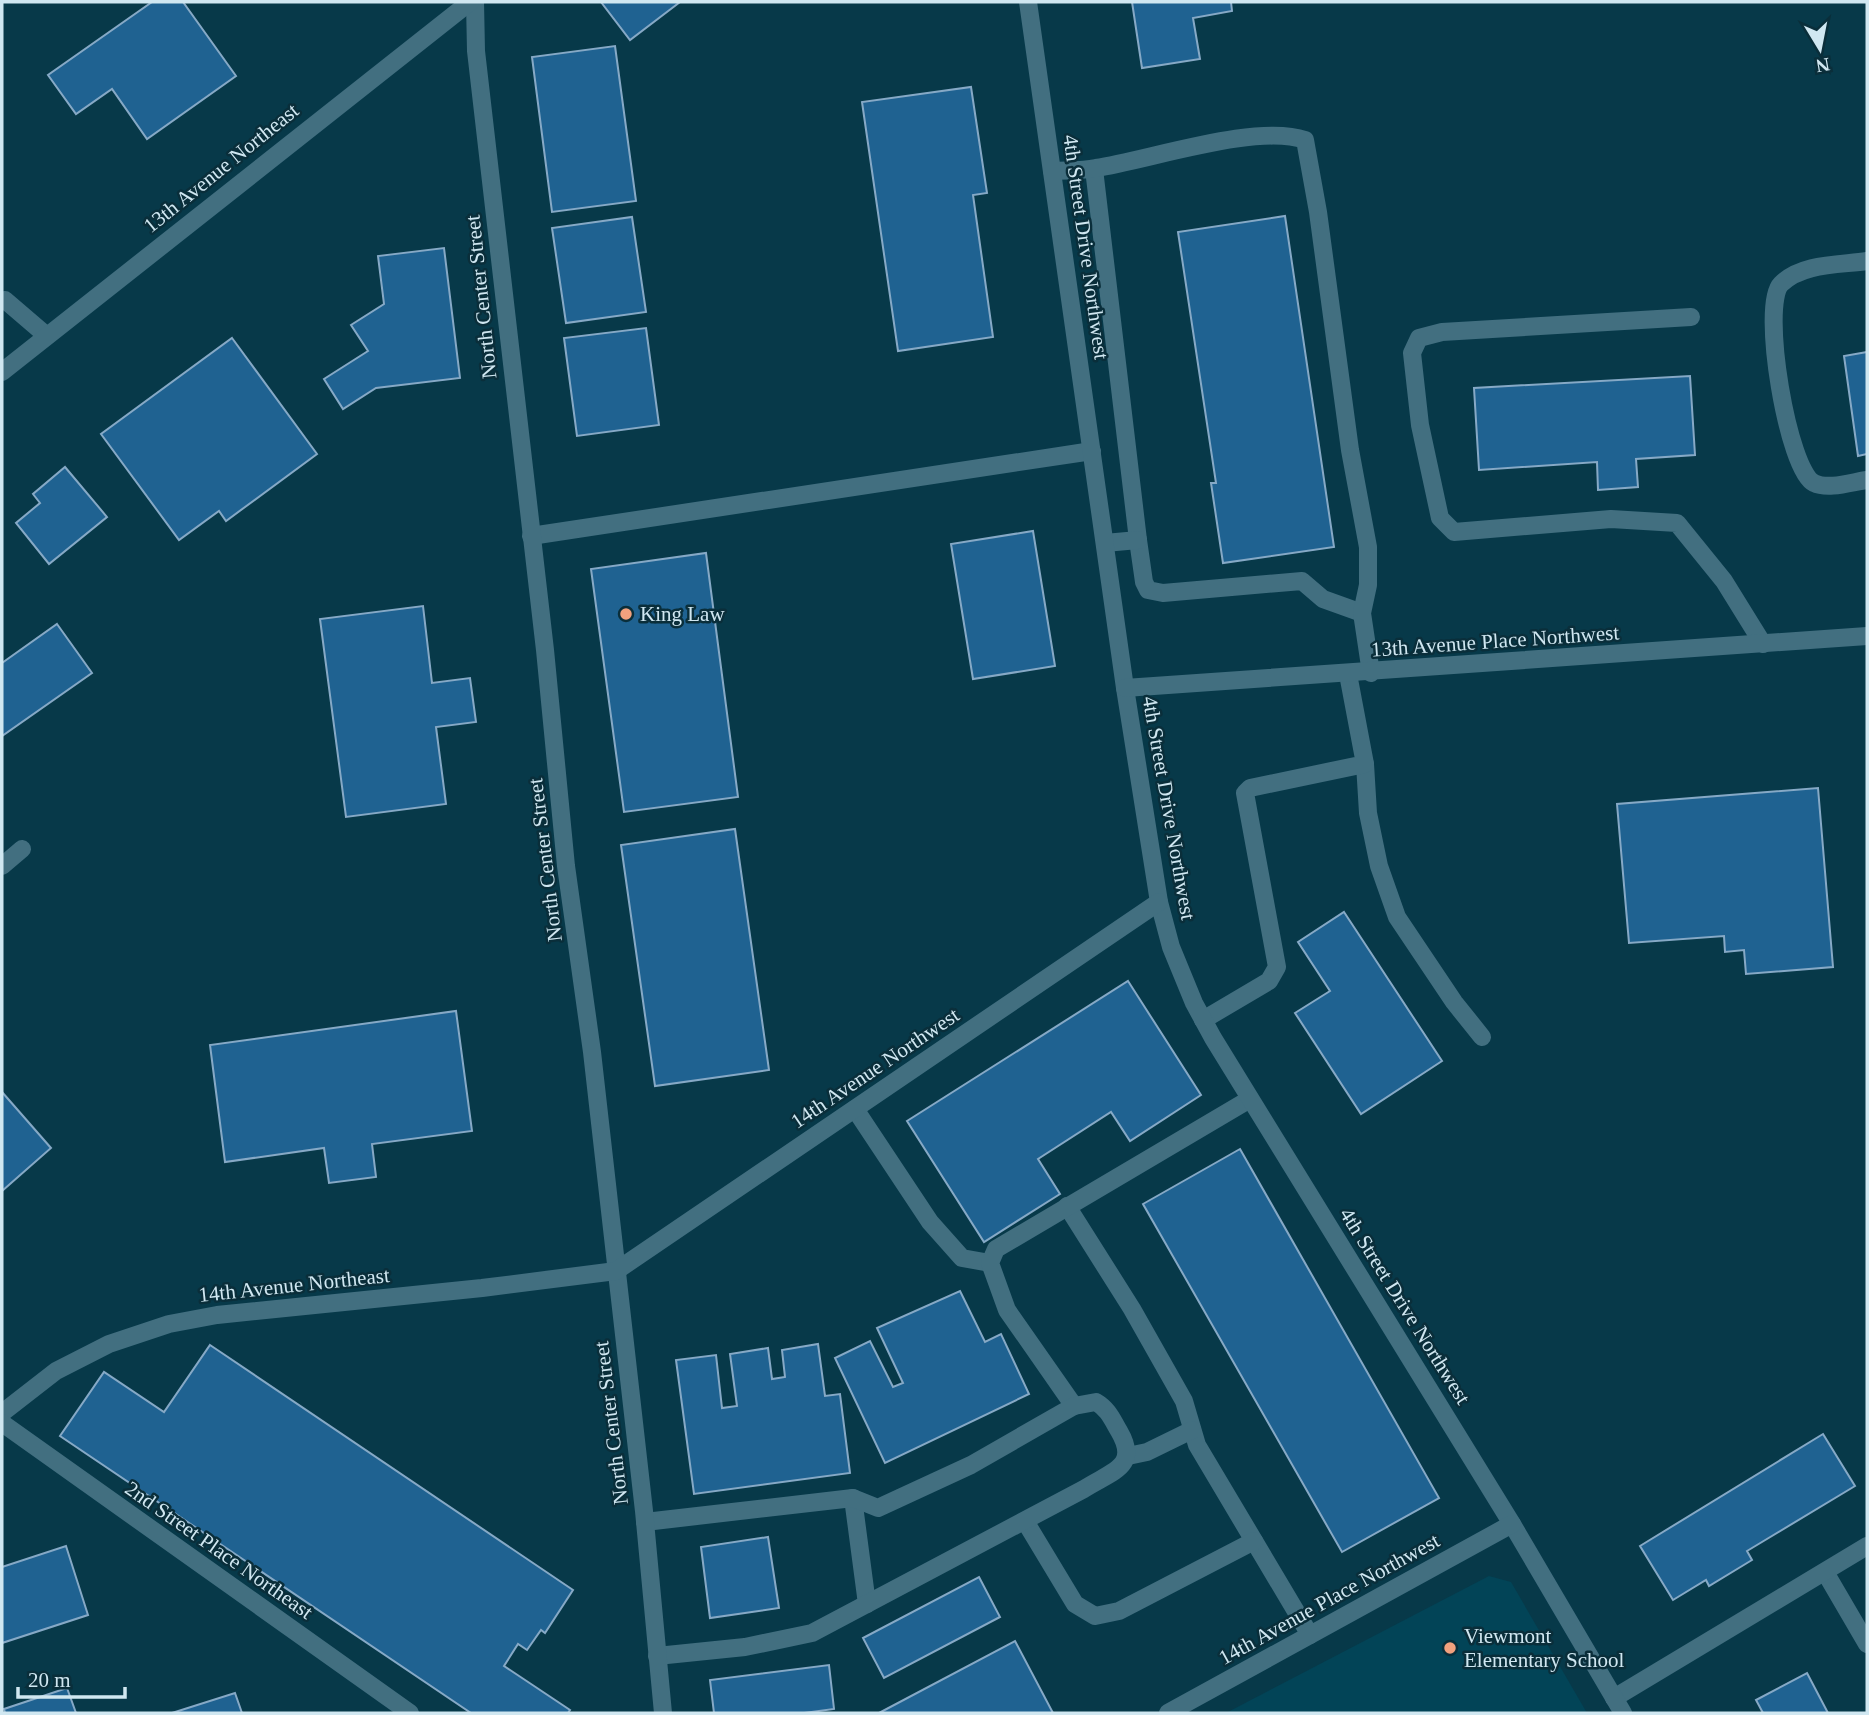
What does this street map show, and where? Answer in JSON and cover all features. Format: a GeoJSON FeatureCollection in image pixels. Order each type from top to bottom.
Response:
{"type":"FeatureCollection","features":[{"type":"Feature","properties":{"kind":"street","name":"13th Avenue Northeast"},"geometry":{"type":"LineString","coordinates":[[2,372],[473,2]]}},
{"type":"Feature","properties":{"kind":"street","name":"North Center Street"},"geometry":{"type":"LineString","coordinates":[[473,2],[476,51],[566,866],[592,1052],[645,1522],[663,1713]]}},
{"type":"Feature","properties":{"kind":"street","name":"4th Street Drive Northwest"},"geometry":{"type":"LineString","coordinates":[[1028,2],[1125,688],[1159,902],[1171,947],[1203,1020],[1512,1524],[1619,1706]]}},
{"type":"Feature","properties":{"kind":"street"},"geometry":{"type":"LineString","coordinates":[[1052,171],[1094,169],[1232,140],[1278,135],[1305,140],[1318,212],[1348,436],[1368,547],[1368,585],[1362,612],[1371,673]]}},
{"type":"Feature","properties":{"kind":"street"},"geometry":{"type":"LineString","coordinates":[[1094,169],[1138,540],[1144,582],[1148,590],[1163,593],[1302,581],[1323,599],[1362,612]]}},
{"type":"Feature","properties":{"kind":"street"},"geometry":{"type":"LineString","coordinates":[[1867,261],[1806,270],[1792,276],[1780,285],[1774,295],[1772,310],[1775,359],[1792,439],[1804,474],[1815,484],[1834,485],[1867,480]]}},
{"type":"Feature","properties":{"kind":"street"},"geometry":{"type":"LineString","coordinates":[[5,300],[47,336]]}},
{"type":"Feature","properties":{"kind":"street"},"geometry":{"type":"LineString","coordinates":[[1691,317],[1442,332],[1419,338],[1412,353],[1420,425],[1437,505],[1440,518],[1454,532],[1611,519],[1677,523],[1724,582],[1763,644]]}},
{"type":"Feature","properties":{"kind":"street"},"geometry":{"type":"LineString","coordinates":[[531,536],[1092,451]]}},
{"type":"Feature","properties":{"kind":"street"},"geometry":{"type":"LineString","coordinates":[[1105,543],[1138,540]]}},
{"type":"Feature","properties":{"kind":"street","name":"13th Avenue Place Northwest"},"geometry":{"type":"LineString","coordinates":[[1125,688],[1371,673],[1867,636]]}},
{"type":"Feature","properties":{"kind":"street"},"geometry":{"type":"LineString","coordinates":[[1348,674],[1364,764],[1368,813],[1379,866],[1397,918],[1454,1002],[1482,1037]]}},
{"type":"Feature","properties":{"kind":"street"},"geometry":{"type":"LineString","coordinates":[[1203,1020],[1269,981],[1277,967],[1245,793],[1250,788],[1364,764]]}},
{"type":"Feature","properties":{"kind":"street"},"geometry":{"type":"LineString","coordinates":[[2,866],[22,849]]}},
{"type":"Feature","properties":{"kind":"street","name":"14th Avenue Northwest"},"geometry":{"type":"LineString","coordinates":[[615,1271],[1159,902]]}},
{"type":"Feature","properties":{"kind":"street"},"geometry":{"type":"LineString","coordinates":[[1074,1406],[1007,1311],[990,1264],[996,1249],[1250,1099]]}},
{"type":"Feature","properties":{"kind":"street"},"geometry":{"type":"LineString","coordinates":[[855,1109],[930,1222],[962,1258],[990,1264]]}},
{"type":"Feature","properties":{"kind":"street"},"geometry":{"type":"LineString","coordinates":[[1066,1206],[1132,1309],[1184,1401],[1197,1445],[1310,1635]]}},
{"type":"Feature","properties":{"kind":"street","name":"14th Avenue Northeast"},"geometry":{"type":"LineString","coordinates":[[2,1413],[56,1371],[108,1344],[169,1324],[217,1315],[482,1288],[615,1271]]}},
{"type":"Feature","properties":{"kind":"street"},"geometry":{"type":"LineString","coordinates":[[645,1522],[853,1498],[878,1508],[971,1465],[1074,1406],[1096,1402],[1106,1408],[1127,1446],[1128,1456],[1123,1464],[1094,1482],[812,1633],[745,1647],[657,1656]]}},
{"type":"Feature","properties":{"kind":"street","name":"2nd Street Place Northeast"},"geometry":{"type":"LineString","coordinates":[[2,1423],[410,1713]]}},
{"type":"Feature","properties":{"kind":"street"},"geometry":{"type":"LineString","coordinates":[[1128,1456],[1147,1452],[1192,1430]]}},
{"type":"Feature","properties":{"kind":"street"},"geometry":{"type":"LineString","coordinates":[[853,1498],[867,1604]]}},
{"type":"Feature","properties":{"kind":"street"},"geometry":{"type":"LineString","coordinates":[[1025,1521],[1075,1604],[1094,1616],[1119,1611],[1254,1541]]}},
{"type":"Feature","properties":{"kind":"street","name":"14th Avenue Place Northwest"},"geometry":{"type":"LineString","coordinates":[[1168,1713],[1512,1524]]}},
{"type":"Feature","properties":{"kind":"street"},"geometry":{"type":"LineString","coordinates":[[1619,1706],[1867,1546]]}},
{"type":"Feature","properties":{"kind":"street"},"geometry":{"type":"LineString","coordinates":[[1825,1572],[1867,1644]]}},
{"type":"Feature","properties":{"kind":"shaded area","name":"Viewmont Elementary School"},"geometry":{"type":"Polygon","coordinates":[[[1489,1576],[1511,1582],[1587,1713],[1226,1713],[1489,1576]]]}},
{"type":"Feature","properties":{"kind":"building"},"geometry":{"type":"Polygon","coordinates":[[[152,2],[183,2],[236,76],[147,139],[112,89],[76,114],[48,75],[152,2]]]}},
{"type":"Feature","properties":{"kind":"building"},"geometry":{"type":"Polygon","coordinates":[[[601,2],[680,2],[630,40],[601,2]]]}},
{"type":"Feature","properties":{"kind":"building"},"geometry":{"type":"Polygon","coordinates":[[[1132,2],[1231,2],[1232,11],[1193,18],[1200,59],[1142,68],[1132,2]]]}},
{"type":"Feature","properties":{"kind":"building"},"geometry":{"type":"Polygon","coordinates":[[[615,46],[636,201],[552,212],[532,57],[615,46]]]}},
{"type":"Feature","properties":{"kind":"building"},"geometry":{"type":"Polygon","coordinates":[[[971,87],[987,193],[973,195],[993,337],[898,351],[862,102],[971,87]]]}},
{"type":"Feature","properties":{"kind":"building"},"geometry":{"type":"Polygon","coordinates":[[[1285,216],[1334,547],[1223,563],[1211,483],[1216,483],[1178,232],[1285,216]]]}},
{"type":"Feature","properties":{"kind":"building"},"geometry":{"type":"Polygon","coordinates":[[[632,217],[646,312],[566,323],[552,228],[632,217]]]}},
{"type":"Feature","properties":{"kind":"building"},"geometry":{"type":"Polygon","coordinates":[[[444,248],[460,378],[376,388],[343,409],[324,379],[368,351],[351,325],[384,304],[378,256],[444,248]]]}},
{"type":"Feature","properties":{"kind":"building"},"geometry":{"type":"Polygon","coordinates":[[[646,328],[659,425],[577,436],[564,338],[646,328]]]}},
{"type":"Feature","properties":{"kind":"building"},"geometry":{"type":"Polygon","coordinates":[[[232,338],[317,454],[226,521],[219,511],[179,540],[101,434],[232,338]]]}},
{"type":"Feature","properties":{"kind":"building"},"geometry":{"type":"Polygon","coordinates":[[[1867,352],[1867,454],[1858,456],[1844,356],[1867,352]]]}},
{"type":"Feature","properties":{"kind":"building"},"geometry":{"type":"Polygon","coordinates":[[[1690,376],[1695,455],[1636,459],[1638,487],[1598,490],[1597,462],[1479,470],[1474,388],[1690,376]]]}},
{"type":"Feature","properties":{"kind":"building"},"geometry":{"type":"Polygon","coordinates":[[[65,467],[107,517],[49,564],[16,523],[40,503],[33,494],[65,467]]]}},
{"type":"Feature","properties":{"kind":"building"},"geometry":{"type":"Polygon","coordinates":[[[1033,531],[1055,666],[973,679],[951,544],[1033,531]]]}},
{"type":"Feature","properties":{"kind":"building"},"geometry":{"type":"Polygon","coordinates":[[[706,553],[738,797],[624,812],[591,569],[706,553]]]}},
{"type":"Feature","properties":{"kind":"building"},"geometry":{"type":"Polygon","coordinates":[[[423,606],[432,683],[470,678],[476,722],[436,727],[446,804],[346,817],[320,619],[423,606]]]}},
{"type":"Feature","properties":{"kind":"building"},"geometry":{"type":"Polygon","coordinates":[[[57,624],[92,673],[2,736],[2,663],[57,624]]]}},
{"type":"Feature","properties":{"kind":"building"},"geometry":{"type":"Polygon","coordinates":[[[1818,788],[1833,967],[1746,974],[1744,950],[1725,952],[1724,936],[1629,943],[1617,804],[1818,788]]]}},
{"type":"Feature","properties":{"kind":"building"},"geometry":{"type":"Polygon","coordinates":[[[735,829],[769,1070],[655,1086],[621,845],[735,829]]]}},
{"type":"Feature","properties":{"kind":"building"},"geometry":{"type":"Polygon","coordinates":[[[1344,912],[1442,1061],[1361,1114],[1295,1013],[1330,991],[1298,942],[1344,912]]]}},
{"type":"Feature","properties":{"kind":"building"},"geometry":{"type":"Polygon","coordinates":[[[1128,981],[1201,1095],[1130,1141],[1111,1112],[1038,1159],[1060,1194],[984,1242],[907,1121],[1128,981]]]}},
{"type":"Feature","properties":{"kind":"building"},"geometry":{"type":"Polygon","coordinates":[[[456,1011],[472,1131],[372,1144],[376,1177],[329,1183],[324,1148],[225,1162],[210,1045],[456,1011]]]}},
{"type":"Feature","properties":{"kind":"building"},"geometry":{"type":"Polygon","coordinates":[[[2,1092],[51,1148],[2,1191],[2,1092]]]}},
{"type":"Feature","properties":{"kind":"building"},"geometry":{"type":"Polygon","coordinates":[[[1240,1149],[1439,1498],[1342,1552],[1143,1204],[1240,1149]]]}},
{"type":"Feature","properties":{"kind":"building"},"geometry":{"type":"Polygon","coordinates":[[[960,1291],[985,1342],[1001,1334],[1029,1394],[885,1463],[835,1358],[870,1341],[893,1387],[903,1383],[877,1328],[960,1291]]]}},
{"type":"Feature","properties":{"kind":"building"},"geometry":{"type":"Polygon","coordinates":[[[818,1344],[825,1396],[840,1394],[850,1473],[694,1494],[676,1360],[716,1355],[722,1408],[737,1406],[730,1354],[768,1348],[772,1379],[785,1377],[782,1350],[818,1344]]]}},
{"type":"Feature","properties":{"kind":"building"},"geometry":{"type":"Polygon","coordinates":[[[210,1345],[573,1590],[545,1633],[541,1630],[527,1650],[518,1644],[504,1666],[570,1710],[568,1713],[471,1713],[60,1436],[104,1372],[164,1412],[210,1345]]]}},
{"type":"Feature","properties":{"kind":"building"},"geometry":{"type":"Polygon","coordinates":[[[1823,1434],[1855,1486],[1747,1551],[1752,1560],[1709,1586],[1706,1580],[1673,1600],[1640,1546],[1823,1434]]]}},
{"type":"Feature","properties":{"kind":"building"},"geometry":{"type":"Polygon","coordinates":[[[768,1537],[779,1608],[710,1618],[701,1547],[768,1537]]]}},
{"type":"Feature","properties":{"kind":"building"},"geometry":{"type":"Polygon","coordinates":[[[66,1546],[88,1615],[2,1643],[2,1567],[66,1546]]]}},
{"type":"Feature","properties":{"kind":"building"},"geometry":{"type":"Polygon","coordinates":[[[979,1577],[1000,1617],[884,1678],[863,1638],[979,1577]]]}},
{"type":"Feature","properties":{"kind":"building"},"geometry":{"type":"Polygon","coordinates":[[[1015,1641],[1053,1713],[879,1713],[1015,1641]]]}},
{"type":"Feature","properties":{"kind":"building"},"geometry":{"type":"Polygon","coordinates":[[[829,1665],[834,1709],[804,1713],[714,1713],[710,1680],[829,1665]]]}},
{"type":"Feature","properties":{"kind":"building"},"geometry":{"type":"Polygon","coordinates":[[[1807,1673],[1828,1713],[1763,1713],[1756,1700],[1807,1673]]]}},
{"type":"Feature","properties":{"kind":"building"},"geometry":{"type":"Polygon","coordinates":[[[67,1688],[76,1713],[5,1713],[4,1709],[67,1688]]]}},
{"type":"Feature","properties":{"kind":"building"},"geometry":{"type":"Polygon","coordinates":[[[235,1693],[242,1713],[172,1713],[235,1693]]]}},
{"type":"Feature","properties":{"kind":"place","name":"King Law"},"geometry":{"type":"Point","coordinates":[626,614]}},
{"type":"Feature","properties":{"kind":"place","name":"Viewmont Elementary School"},"geometry":{"type":"Point","coordinates":[1450,1648]}}]}
